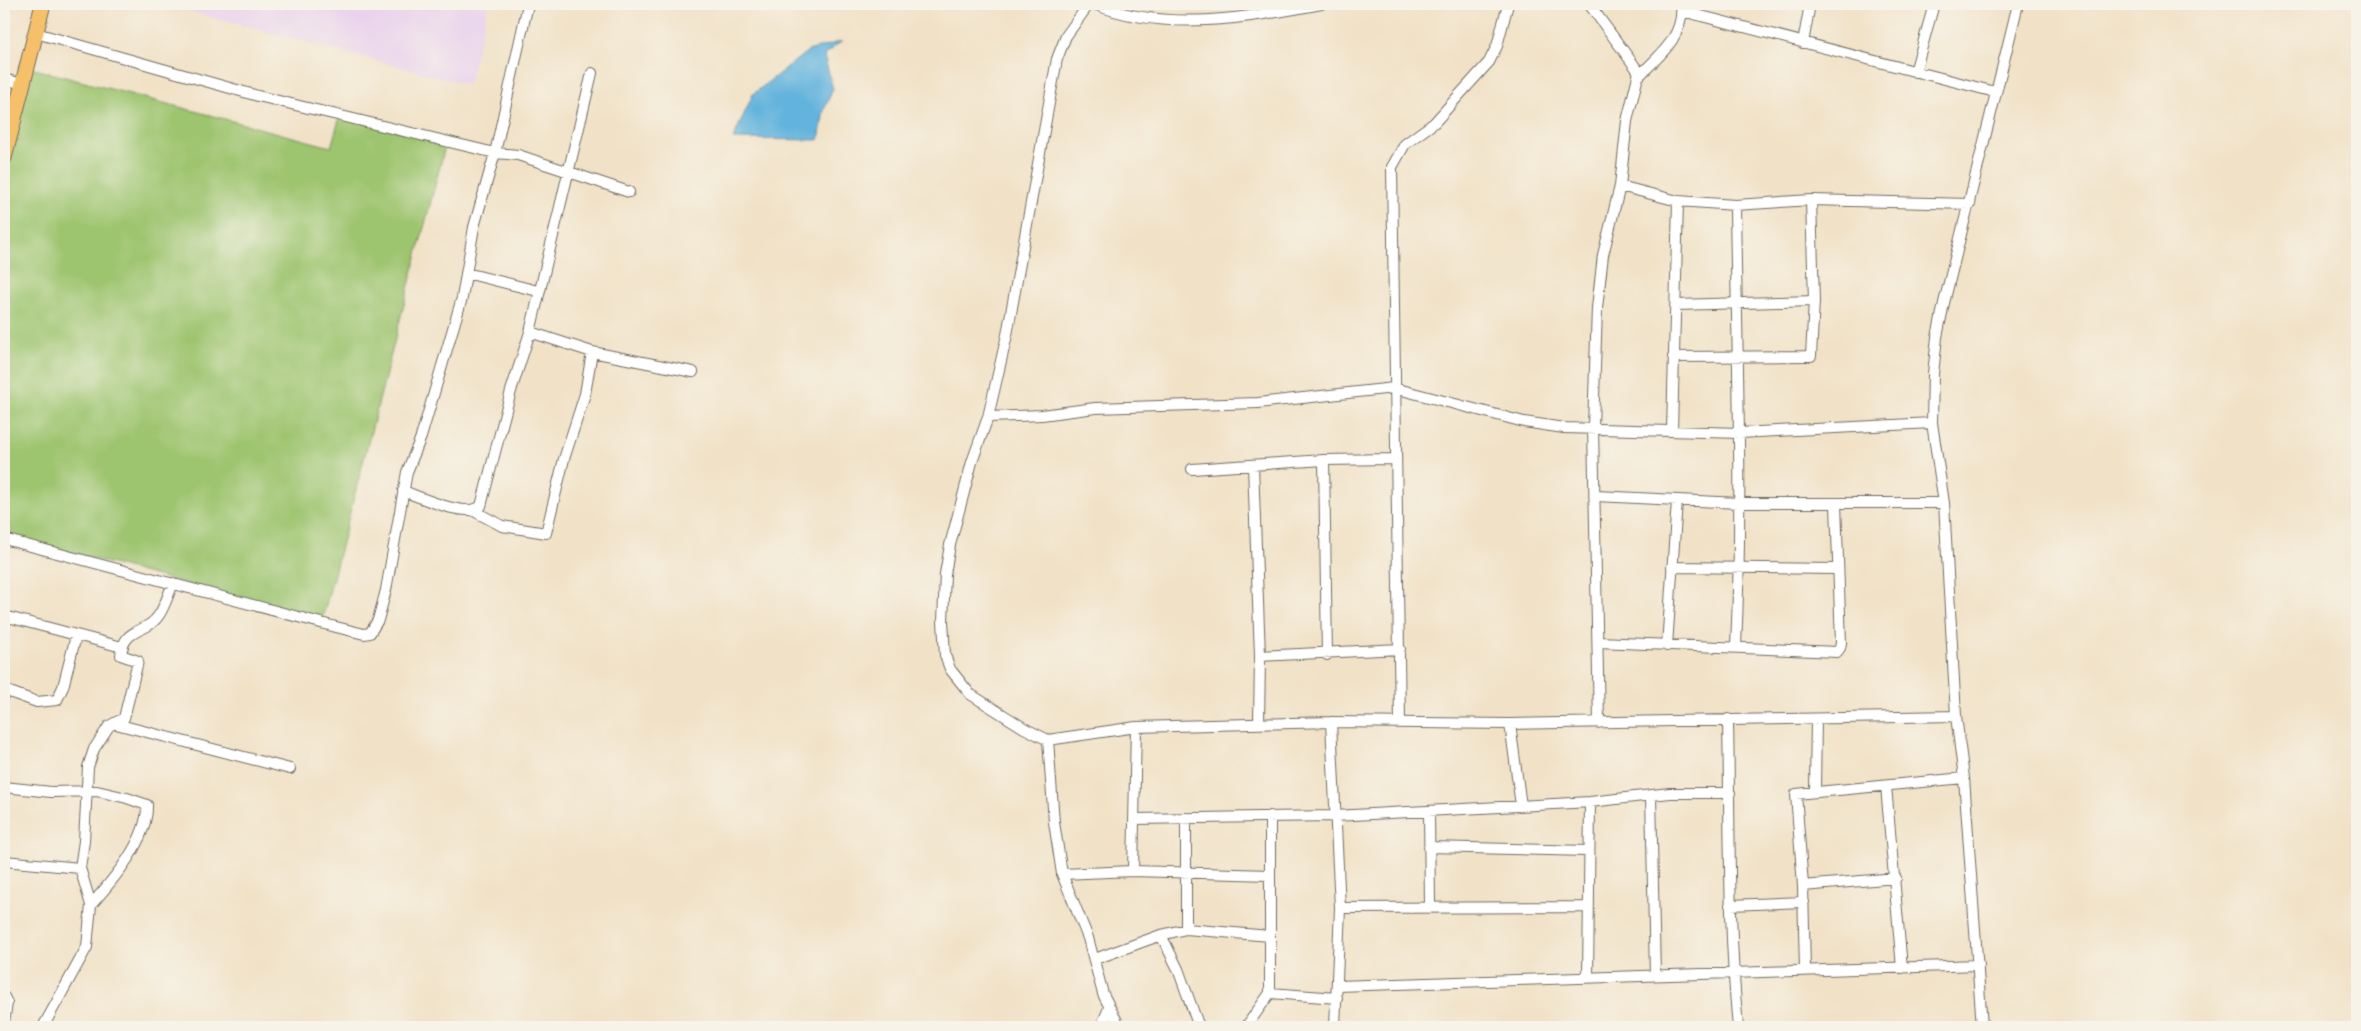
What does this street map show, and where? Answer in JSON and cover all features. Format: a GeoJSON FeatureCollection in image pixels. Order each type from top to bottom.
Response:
{"type":"FeatureCollection","features":[{"type":"Feature","properties":{"kind":"main road"},"geometry":{"type":"LineString","coordinates":[[4,158],[43,4]]}},
{"type":"Feature","properties":{"kind":"street"},"geometry":{"type":"LineString","coordinates":[[4,539],[336,627],[364,634],[370,633],[378,620],[386,590],[407,472],[434,398],[462,298],[474,227],[495,153],[528,4]]}},
{"type":"Feature","properties":{"kind":"street"},"geometry":{"type":"LineString","coordinates":[[1322,4],[1268,14],[1216,20],[1139,18],[1095,4],[1066,36],[1057,59],[1007,335],[988,417],[972,462],[949,555],[943,621],[945,655],[950,669],[970,694],[1024,728],[1048,740],[1136,727],[1332,722],[1510,724],[1956,716]]}},
{"type":"Feature","properties":{"kind":"street"},"geometry":{"type":"LineString","coordinates":[[1400,723],[1392,167],[1405,144],[1434,122],[1488,62],[1497,46],[1508,4]]}},
{"type":"Feature","properties":{"kind":"street"},"geometry":{"type":"LineString","coordinates":[[1589,4],[1636,68],[1638,77],[1627,121],[1620,186],[1599,282],[1593,428],[1596,496],[1599,723]]}},
{"type":"Feature","properties":{"kind":"street"},"geometry":{"type":"LineString","coordinates":[[1803,43],[1810,4]]}},
{"type":"Feature","properties":{"kind":"street"},"geometry":{"type":"LineString","coordinates":[[1915,72],[1934,4]]}},
{"type":"Feature","properties":{"kind":"street"},"geometry":{"type":"LineString","coordinates":[[1982,1027],[1964,778],[1956,716],[1944,504],[1932,423],[1937,337],[1995,92],[2018,4]]}},
{"type":"Feature","properties":{"kind":"street"},"geometry":{"type":"LineString","coordinates":[[1638,77],[1670,44],[1677,34],[1682,8],[1803,43],[1995,92]]}},
{"type":"Feature","properties":{"kind":"street"},"geometry":{"type":"LineString","coordinates":[[36,33],[258,96],[468,149],[518,155],[629,192]]}},
{"type":"Feature","properties":{"kind":"street"},"geometry":{"type":"LineString","coordinates":[[474,511],[481,506],[484,500],[511,391],[530,332],[538,291],[570,172],[592,73]]}},
{"type":"Feature","properties":{"kind":"street"},"geometry":{"type":"LineString","coordinates":[[4,79],[23,84]]}},
{"type":"Feature","properties":{"kind":"street"},"geometry":{"type":"LineString","coordinates":[[1620,186],[1678,201],[1735,205],[1811,200],[1970,204]]}},
{"type":"Feature","properties":{"kind":"street"},"geometry":{"type":"LineString","coordinates":[[1673,357],[1811,356],[1814,300],[1811,200]]}},
{"type":"Feature","properties":{"kind":"street"},"geometry":{"type":"LineString","coordinates":[[1672,431],[1678,201]]}},
{"type":"Feature","properties":{"kind":"street"},"geometry":{"type":"LineString","coordinates":[[1735,205],[1740,433],[1739,570],[1736,646]]}},
{"type":"Feature","properties":{"kind":"street"},"geometry":{"type":"LineString","coordinates":[[466,273],[538,291]]}},
{"type":"Feature","properties":{"kind":"street"},"geometry":{"type":"LineString","coordinates":[[1676,305],[1814,300]]}},
{"type":"Feature","properties":{"kind":"street"},"geometry":{"type":"LineString","coordinates":[[530,332],[592,352],[693,372]]}},
{"type":"Feature","properties":{"kind":"street"},"geometry":{"type":"LineString","coordinates":[[403,491],[450,508],[474,511],[502,526],[546,533],[564,459],[585,394],[592,352]]}},
{"type":"Feature","properties":{"kind":"street"},"geometry":{"type":"LineString","coordinates":[[988,417],[1042,415],[1095,408],[1258,403],[1394,388],[1524,422],[1564,428],[1740,433],[1932,423]]}},
{"type":"Feature","properties":{"kind":"street"},"geometry":{"type":"LineString","coordinates":[[1192,469],[1324,460],[1395,459]]}},
{"type":"Feature","properties":{"kind":"street"},"geometry":{"type":"LineString","coordinates":[[1324,460],[1327,654]]}},
{"type":"Feature","properties":{"kind":"street"},"geometry":{"type":"LineString","coordinates":[[1253,465],[1260,656],[1259,724]]}},
{"type":"Feature","properties":{"kind":"street"},"geometry":{"type":"LineString","coordinates":[[1596,496],[1739,503],[1944,504]]}},
{"type":"Feature","properties":{"kind":"street"},"geometry":{"type":"LineString","coordinates":[[1667,646],[1677,501]]}},
{"type":"Feature","properties":{"kind":"street"},"geometry":{"type":"LineString","coordinates":[[1598,642],[1839,651],[1836,504]]}},
{"type":"Feature","properties":{"kind":"street"},"geometry":{"type":"LineString","coordinates":[[1672,568],[1739,570],[1838,569]]}},
{"type":"Feature","properties":{"kind":"street"},"geometry":{"type":"LineString","coordinates":[[43,1027],[88,946],[91,905],[80,868],[84,841],[88,767],[94,749],[109,726],[116,724],[124,718],[138,660],[122,655],[123,642],[134,632],[159,616],[173,583]]}},
{"type":"Feature","properties":{"kind":"street"},"geometry":{"type":"LineString","coordinates":[[4,616],[122,647]]}},
{"type":"Feature","properties":{"kind":"street"},"geometry":{"type":"LineString","coordinates":[[4,690],[37,702],[57,700],[63,687],[76,636]]}},
{"type":"Feature","properties":{"kind":"street"},"geometry":{"type":"LineString","coordinates":[[1260,656],[1400,650]]}},
{"type":"Feature","properties":{"kind":"street"},"geometry":{"type":"LineString","coordinates":[[1728,719],[1732,971],[1738,1027]]}},
{"type":"Feature","properties":{"kind":"street"},"geometry":{"type":"LineString","coordinates":[[1815,791],[1816,719]]}},
{"type":"Feature","properties":{"kind":"street"},"geometry":{"type":"LineString","coordinates":[[1332,722],[1340,908],[1335,1027]]}},
{"type":"Feature","properties":{"kind":"street"},"geometry":{"type":"LineString","coordinates":[[116,724],[290,769]]}},
{"type":"Feature","properties":{"kind":"street"},"geometry":{"type":"LineString","coordinates":[[1510,724],[1521,806]]}},
{"type":"Feature","properties":{"kind":"street"},"geometry":{"type":"LineString","coordinates":[[1133,871],[1136,727]]}},
{"type":"Feature","properties":{"kind":"street"},"geometry":{"type":"LineString","coordinates":[[1048,740],[1054,822],[1062,874],[1095,959],[1109,1008],[1120,1027]]}},
{"type":"Feature","properties":{"kind":"street"},"geometry":{"type":"LineString","coordinates":[[1805,970],[1804,902],[1795,795],[1815,791],[1964,778]]}},
{"type":"Feature","properties":{"kind":"street"},"geometry":{"type":"LineString","coordinates":[[1886,786],[1896,878],[1902,968]]}},
{"type":"Feature","properties":{"kind":"street"},"geometry":{"type":"LineString","coordinates":[[4,787],[51,792],[97,791],[127,798],[147,806],[147,814],[139,836],[117,876],[91,905]]}},
{"type":"Feature","properties":{"kind":"street"},"geometry":{"type":"LineString","coordinates":[[1135,819],[1335,816],[1590,802],[1651,796],[1730,793]]}},
{"type":"Feature","properties":{"kind":"street"},"geometry":{"type":"LineString","coordinates":[[1651,796],[1655,975]]}},
{"type":"Feature","properties":{"kind":"street"},"geometry":{"type":"LineString","coordinates":[[1588,978],[1590,802]]}},
{"type":"Feature","properties":{"kind":"street"},"geometry":{"type":"LineString","coordinates":[[1428,811],[1430,906]]}},
{"type":"Feature","properties":{"kind":"street"},"geometry":{"type":"LineString","coordinates":[[1246,1027],[1270,993],[1270,816]]}},
{"type":"Feature","properties":{"kind":"street"},"geometry":{"type":"LineString","coordinates":[[1186,818],[1184,871],[1186,929]]}},
{"type":"Feature","properties":{"kind":"street"},"geometry":{"type":"LineString","coordinates":[[1429,847],[1588,851]]}},
{"type":"Feature","properties":{"kind":"street"},"geometry":{"type":"LineString","coordinates":[[4,861],[80,868]]}},
{"type":"Feature","properties":{"kind":"street"},"geometry":{"type":"LineString","coordinates":[[1062,874],[1184,871],[1270,875]]}},
{"type":"Feature","properties":{"kind":"street"},"geometry":{"type":"LineString","coordinates":[[1803,886],[1896,878]]}},
{"type":"Feature","properties":{"kind":"street"},"geometry":{"type":"LineString","coordinates":[[1730,905],[1804,902]]}},
{"type":"Feature","properties":{"kind":"street"},"geometry":{"type":"LineString","coordinates":[[1340,908],[1430,906],[1588,907]]}},
{"type":"Feature","properties":{"kind":"street"},"geometry":{"type":"LineString","coordinates":[[1095,959],[1161,935],[1186,929],[1270,936]]}},
{"type":"Feature","properties":{"kind":"street"},"geometry":{"type":"LineString","coordinates":[[1161,935],[1178,969],[1199,1027]]}},
{"type":"Feature","properties":{"kind":"street"},"geometry":{"type":"LineString","coordinates":[[1337,986],[1588,978],[1732,971],[1979,965]]}},
{"type":"Feature","properties":{"kind":"street"},"geometry":{"type":"LineString","coordinates":[[1270,993],[1337,998]]}},
{"type":"Feature","properties":{"kind":"street"},"geometry":{"type":"LineString","coordinates":[[4,997],[7,1003],[4,1022]]}},
{"type":"Feature","properties":{"kind":"street"},"geometry":{"type":"LineString","coordinates":[[1101,1027],[1109,1008]]}},
{"type":"Feature","properties":{"kind":"shaded area"},"geometry":{"type":"Polygon","coordinates":[[[161,4],[489,4],[468,85],[161,4]]]}},
{"type":"Feature","properties":{"kind":"green space"},"geometry":{"type":"Polygon","coordinates":[[[31,68],[331,147],[340,116],[446,143],[322,620],[4,535],[4,177],[31,68]]]}},
{"type":"Feature","properties":{"kind":"water"},"geometry":{"type":"Polygon","coordinates":[[[842,41],[824,55],[833,89],[824,110],[819,140],[733,139],[753,94],[808,51],[842,41]]]}}]}
